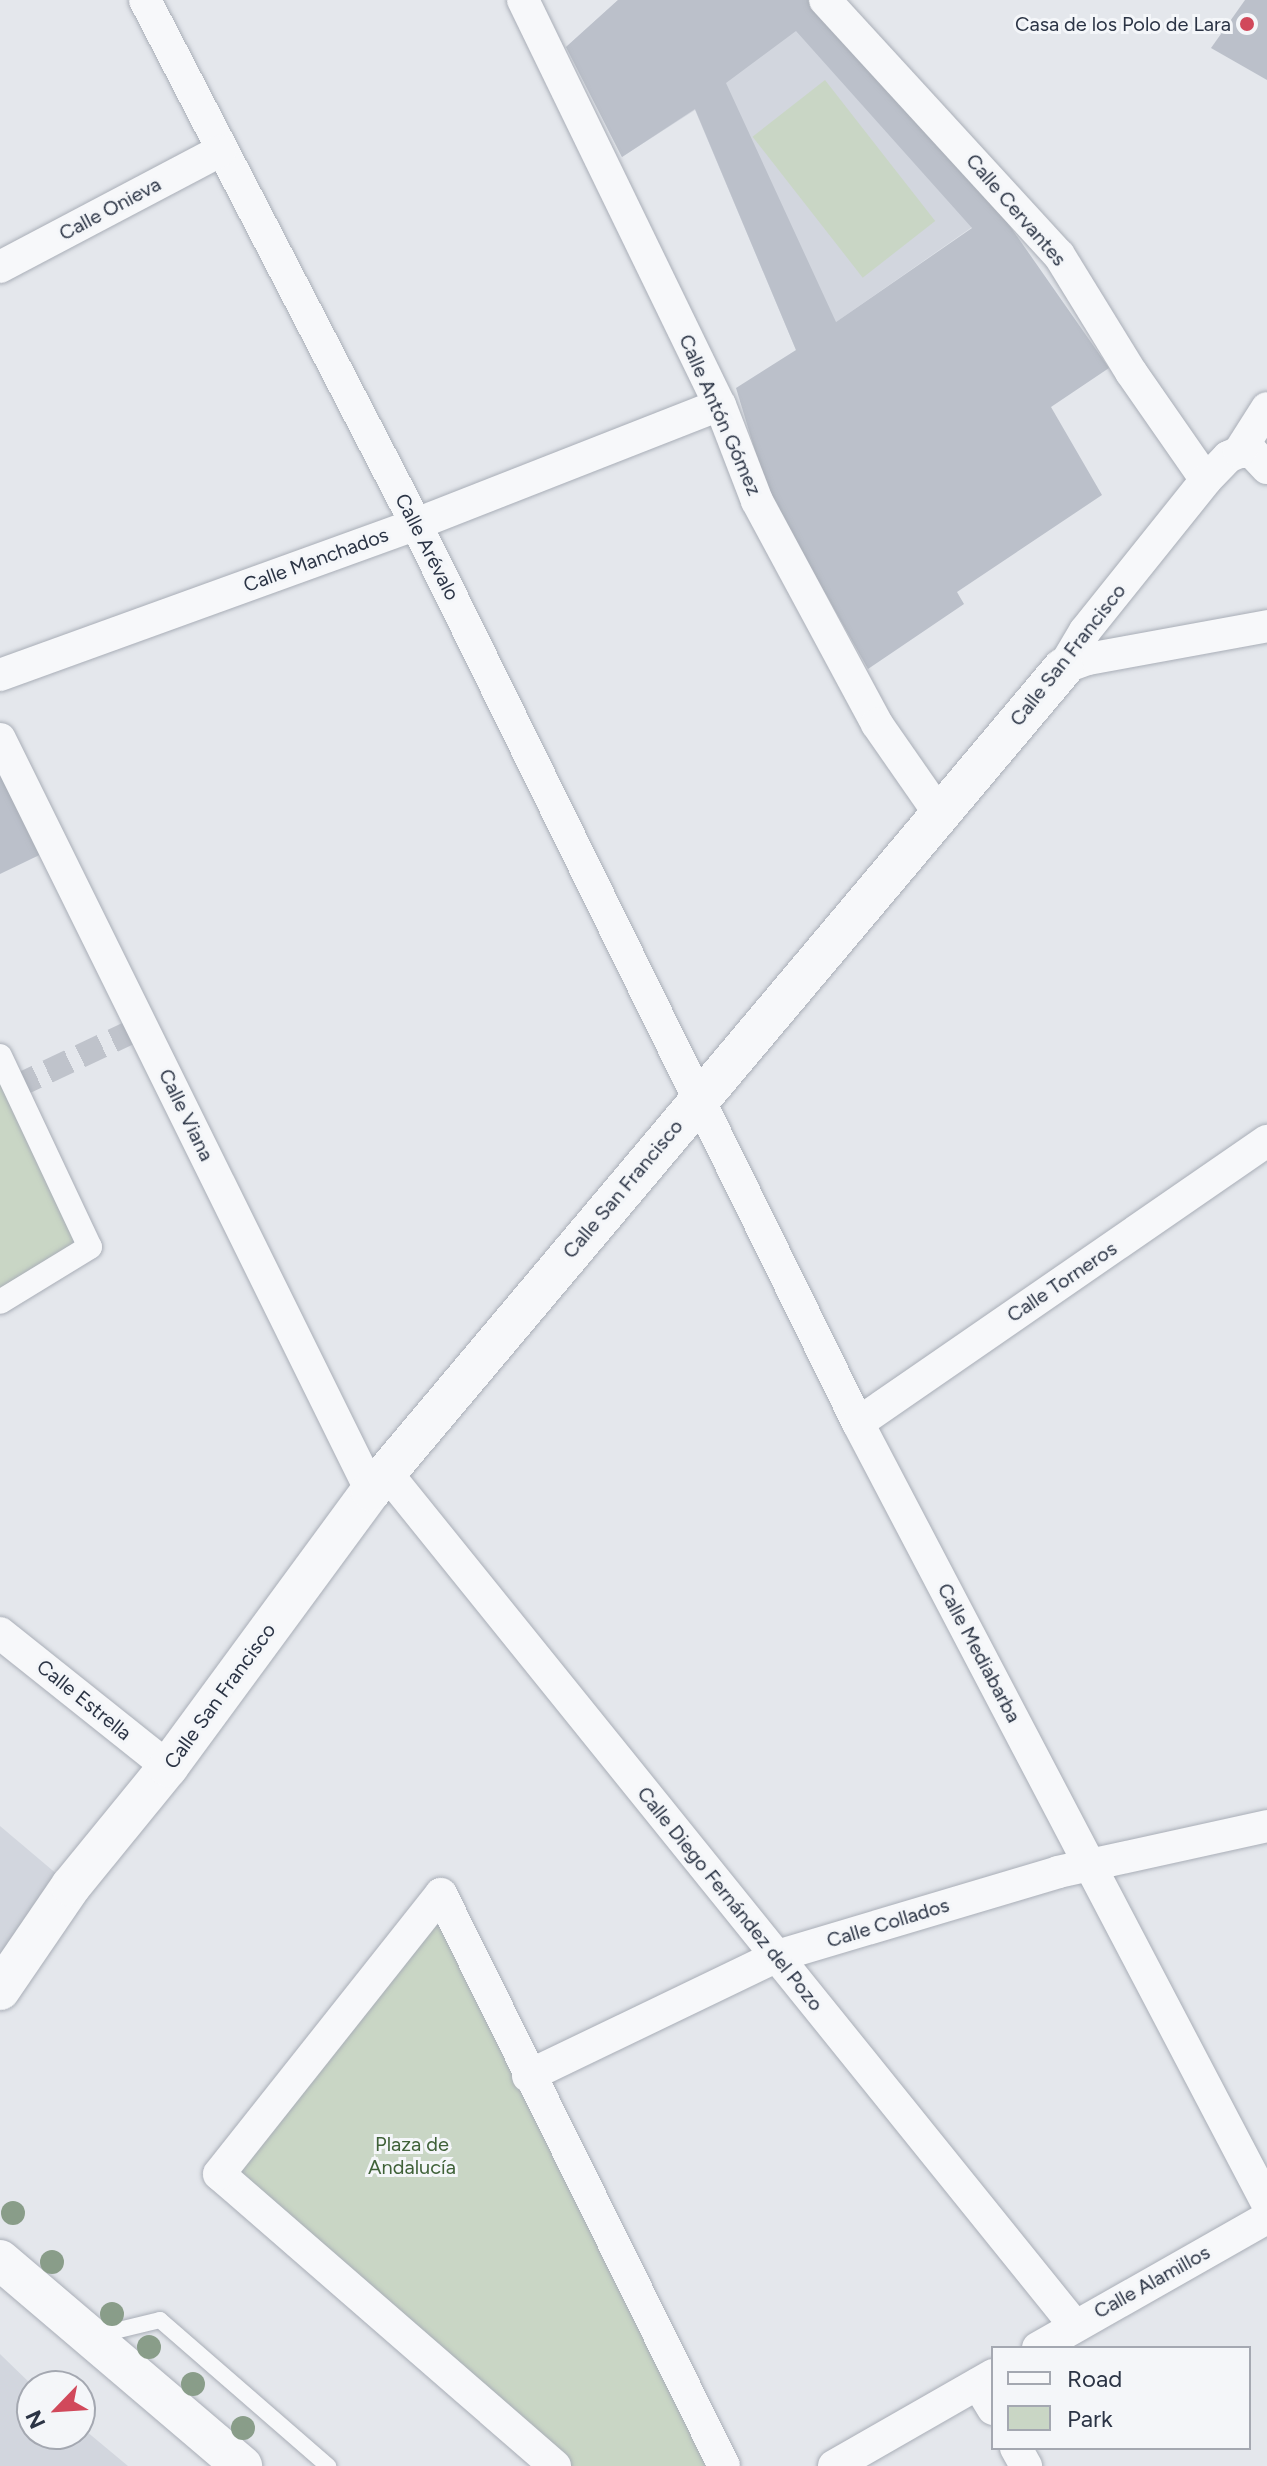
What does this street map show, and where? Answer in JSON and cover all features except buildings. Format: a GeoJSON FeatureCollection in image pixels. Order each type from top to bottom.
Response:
{"type":"FeatureCollection","features":[{"type":"Feature","properties":{"kind":"street","name":"Calle Arévalo"},"geometry":{"type":"LineString","coordinates":[[145,0],[220,151],[416,524],[698,1100]]}},
{"type":"Feature","properties":{"kind":"street","name":"Calle Antón Gómez"},"geometry":{"type":"LineString","coordinates":[[523,0],[720,405],[757,501],[877,724],[941,816]]}},
{"type":"Feature","properties":{"kind":"street","name":"Calle Cervantes"},"geometry":{"type":"LineString","coordinates":[[825,0],[1059,255],[1131,372],[1206,480]]}},
{"type":"Feature","properties":{"kind":"street","name":"Calle Onieva"},"geometry":{"type":"LineString","coordinates":[[0,267],[220,151]]}},
{"type":"Feature","properties":{"kind":"street","name":"Calle Manchados"},"geometry":{"type":"LineString","coordinates":[[0,675],[416,524],[720,405]]}},
{"type":"Feature","properties":{"kind":"street","name":"Calle San Francisco"},"geometry":{"type":"LineString","coordinates":[[0,1990],[71,1886],[168,1767],[379,1481],[941,816],[1063,668],[1085,631],[1206,480],[1228,457],[1239,452],[1267,408]]}},
{"type":"Feature","properties":{"kind":"street"},"geometry":{"type":"LineString","coordinates":[[1239,452],[1252,452],[1267,468]]}},
{"type":"Feature","properties":{"kind":"street"},"geometry":{"type":"LineString","coordinates":[[1063,668],[1088,659],[1267,626]]}},
{"type":"Feature","properties":{"kind":"street","name":"Calle Viana"},"geometry":{"type":"LineString","coordinates":[[0,739],[379,1481]]}},
{"type":"Feature","properties":{"kind":"street"},"geometry":{"type":"LineString","coordinates":[[0,1056],[8,1090],[90,1247],[0,1302]]}},
{"type":"Feature","properties":{"kind":"street","name":"Calle Mediabarba"},"geometry":{"type":"LineString","coordinates":[[698,1100],[858,1423],[1267,2203]]}},
{"type":"Feature","properties":{"kind":"street","name":"Calle Torneros"},"geometry":{"type":"LineString","coordinates":[[858,1423],[1267,1141]]}},
{"type":"Feature","properties":{"kind":"street","name":"Calle Diego Fernández del Pozo"},"geometry":{"type":"LineString","coordinates":[[379,1481],[777,1956],[1075,2326]]}},
{"type":"Feature","properties":{"kind":"street","name":"Calle Estrella"},"geometry":{"type":"LineString","coordinates":[[0,1633],[168,1767]]}},
{"type":"Feature","properties":{"kind":"street","name":"Calle Collados"},"geometry":{"type":"LineString","coordinates":[[528,2076],[777,1956],[1090,1865],[1267,1826]]}},
{"type":"Feature","properties":{"kind":"street"},"geometry":{"type":"LineString","coordinates":[[555,2466],[219,2174],[441,1894],[528,2076],[724,2466]]}},
{"type":"Feature","properties":{"kind":"street","name":"Calle Alamillos"},"geometry":{"type":"LineString","coordinates":[[1041,2346],[1267,2218]]}},
{"type":"Feature","properties":{"kind":"street"},"geometry":{"type":"LineString","coordinates":[[0,2239],[47,2297]]}},
{"type":"Feature","properties":{"kind":"street"},"geometry":{"type":"LineString","coordinates":[[0,2260],[242,2466]]}},
{"type":"Feature","properties":{"kind":"street"},"geometry":{"type":"LineString","coordinates":[[834,2466],[988,2390]]}},
{"type":"Feature","properties":{"kind":"lane"},"geometry":{"type":"LineString","coordinates":[[93,2337],[160,2320],[328,2466]]}},
{"type":"Feature","properties":{"kind":"shaded area"},"geometry":{"type":"Polygon","coordinates":[[[618,0],[808,0],[998,209],[796,350],[695,110],[622,157],[566,47],[618,0]]]}},
{"type":"Feature","properties":{"kind":"shaded area"},"geometry":{"type":"Polygon","coordinates":[[[0,1826],[71,1886],[0,1990],[0,1826]]]}},
{"type":"Feature","properties":{"kind":"shaded area"},"geometry":{"type":"Polygon","coordinates":[[[0,2354],[16,2370],[16,2450],[96,2450],[96,2439],[128,2466],[0,2466],[0,2354]]]}},
{"type":"Feature","properties":{"kind":"green space"},"geometry":{"type":"Polygon","coordinates":[[[825,80],[935,221],[863,278],[753,137],[825,80]]]}},
{"type":"Feature","properties":{"kind":"green space"},"geometry":{"type":"Polygon","coordinates":[[[0,1056],[90,1247],[0,1302],[0,1056]]]}},
{"type":"Feature","properties":{"kind":"green space","name":"Plaza de Andalucía"},"geometry":{"type":"Polygon","coordinates":[[[441,1894],[724,2466],[555,2466],[219,2174],[441,1894]]]}},
{"type":"Feature","properties":{"kind":"tunnel"},"geometry":{"type":"LineString","coordinates":[[15,1087],[142,1027]]}},
{"type":"Feature","properties":{"kind":"place","name":"Casa de los Polo de Lara"},"geometry":{"type":"Point","coordinates":[1247,24]}}]}
